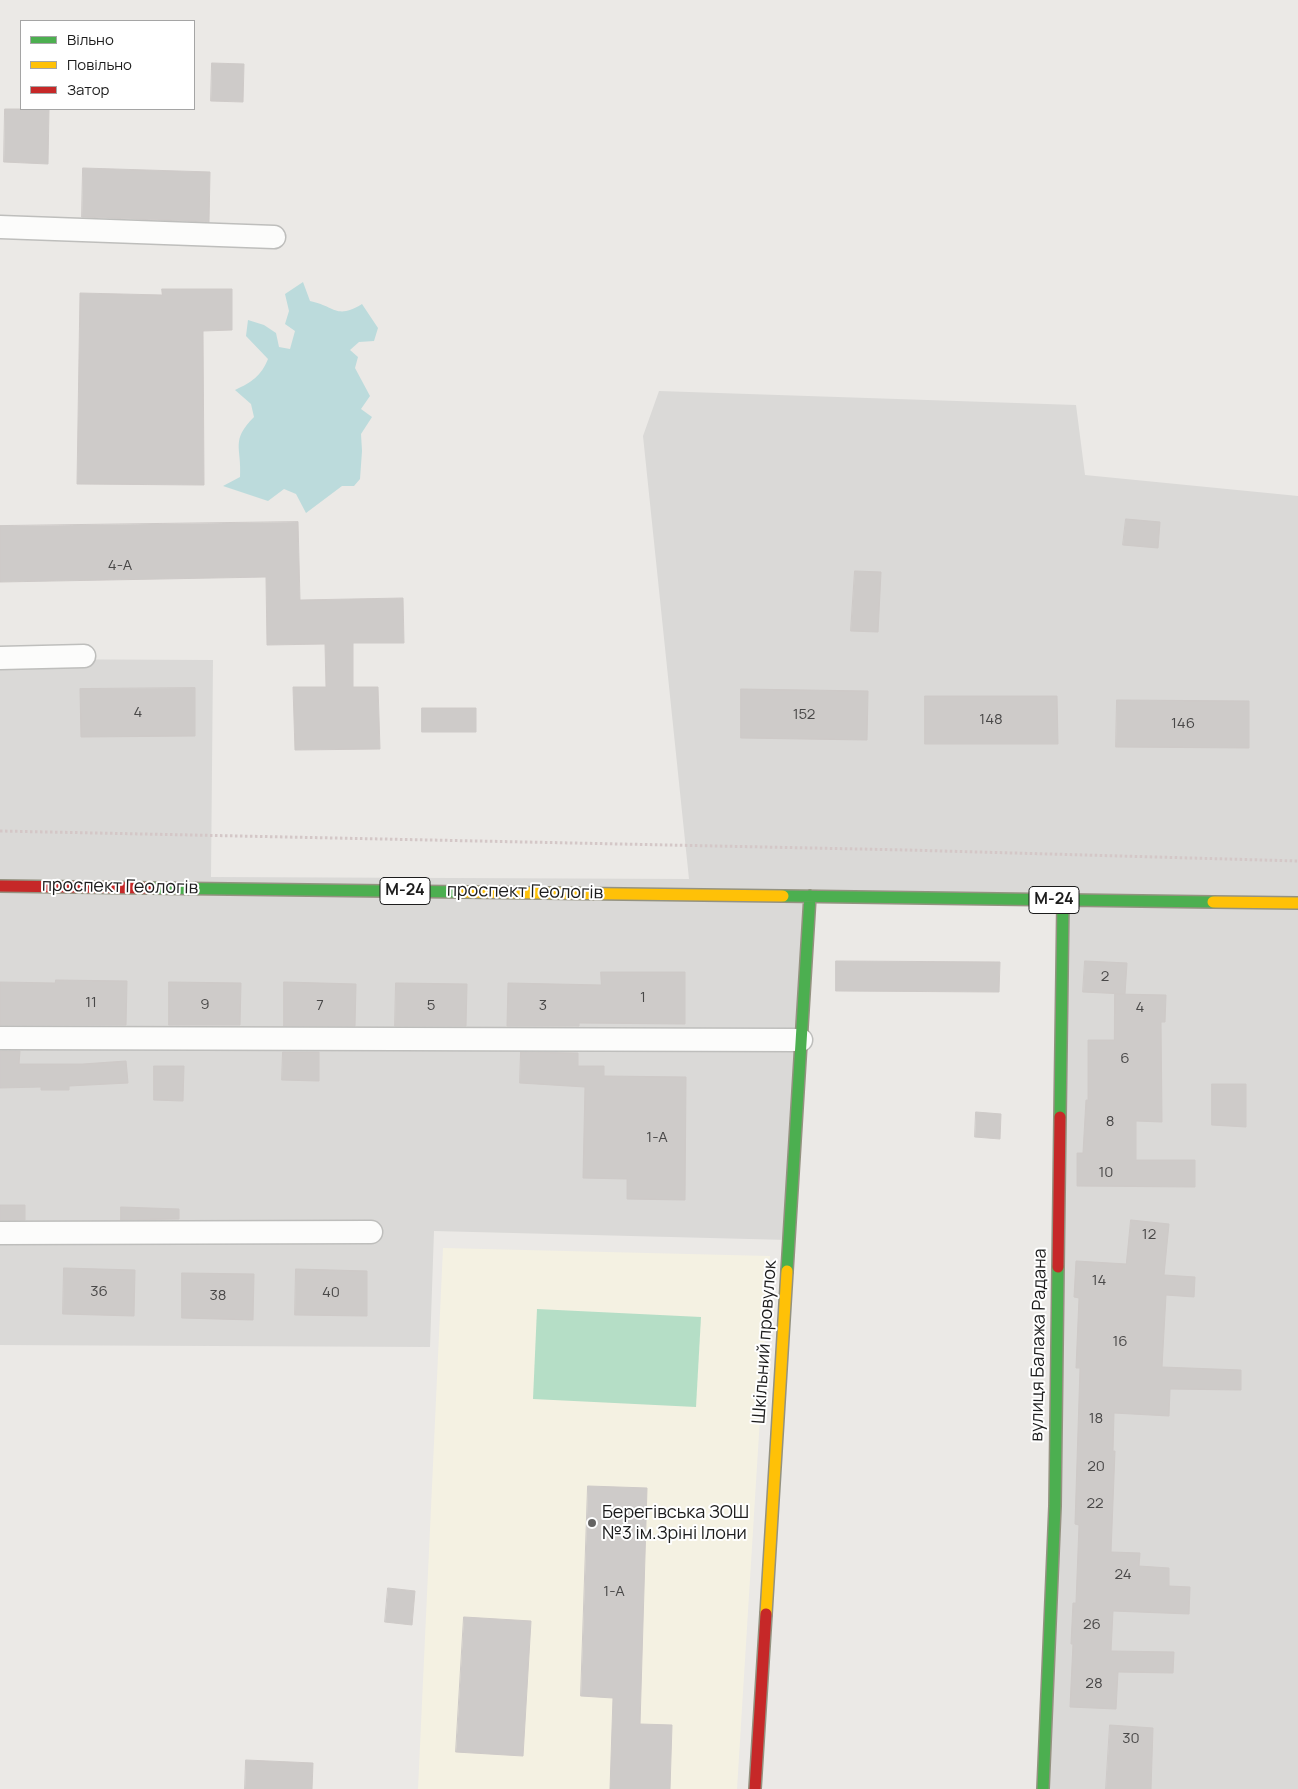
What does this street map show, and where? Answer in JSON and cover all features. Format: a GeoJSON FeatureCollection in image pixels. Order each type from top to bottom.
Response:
{"type":"FeatureCollection","features":[{"type":"Feature","properties":{"kind":"main road","name":"проспект Геологів"},"geometry":{"type":"LineString","coordinates":[[0,886],[810,896]]}},
{"type":"Feature","properties":{"kind":"main road","name":"М-24"},"geometry":{"type":"LineString","coordinates":[[810,896],[1298,903]]}},
{"type":"Feature","properties":{"kind":"main road","name":"Шкільний провулок"},"geometry":{"type":"LineString","coordinates":[[755,1789],[810,896]]}},
{"type":"Feature","properties":{"kind":"main road","name":"вулиця Балажа Радана"},"geometry":{"type":"LineString","coordinates":[[1043,1789],[1055,1506],[1062,900]]}},
{"type":"Feature","properties":{"kind":"street"},"geometry":{"type":"LineString","coordinates":[[0,227],[274,237]]}},
{"type":"Feature","properties":{"kind":"street"},"geometry":{"type":"LineString","coordinates":[[0,658],[84,656]]}},
{"type":"Feature","properties":{"kind":"street"},"geometry":{"type":"LineString","coordinates":[[0,1038],[801,1040]]}},
{"type":"Feature","properties":{"kind":"street"},"geometry":{"type":"LineString","coordinates":[[0,1233],[371,1232]]}},
{"type":"Feature","properties":{"kind":"path"},"geometry":{"type":"LineString","coordinates":[[0,831],[887,850],[1298,861]]}},
{"type":"Feature","properties":{"kind":"shaded area"},"geometry":{"type":"Polygon","coordinates":[[[659,391],[1076,405],[1085,475],[1298,496],[1298,1789],[1043,1789],[1063,901],[810,896],[789,1240],[434,1231],[430,1347],[0,1345],[0,659],[213,660],[211,877],[689,879],[643,436],[659,391]]]}},
{"type":"Feature","properties":{"kind":"shaded area","name":"Берегівська ЗОШ №3 ім.Зріні Ілони"},"geometry":{"type":"Polygon","coordinates":[[[443,1248],[770,1256],[737,1789],[418,1789],[443,1248]]]}},
{"type":"Feature","properties":{"kind":"green space"},"geometry":{"type":"Polygon","coordinates":[[[537,1309],[701,1317],[696,1407],[533,1399],[537,1309]]]}},
{"type":"Feature","properties":{"kind":"water"},"geometry":{"type":"Polygon","coordinates":[[[303,282],[310,301],[341,311],[353,309],[362,304],[378,328],[374,341],[359,342],[350,350],[358,357],[355,368],[370,396],[361,409],[372,417],[361,434],[360,479],[354,486],[342,486],[306,513],[296,494],[284,489],[268,501],[223,486],[240,477],[240,439],[242,432],[254,417],[251,404],[235,390],[255,378],[268,359],[246,336],[248,320],[264,325],[276,333],[279,347],[290,349],[295,331],[285,324],[289,311],[285,294],[303,282]]]}},
{"type":"Feature","properties":{"kind":"building"},"geometry":{"type":"Polygon","coordinates":[[[212,63],[244,64],[243,102],[211,101],[212,63]]]}},
{"type":"Feature","properties":{"kind":"building"},"geometry":{"type":"Polygon","coordinates":[[[5,109],[49,110],[48,164],[4,162],[5,109]]]}},
{"type":"Feature","properties":{"kind":"building"},"geometry":{"type":"Polygon","coordinates":[[[83,168],[210,172],[209,222],[82,217],[83,168]]]}},
{"type":"Feature","properties":{"kind":"building"},"geometry":{"type":"Polygon","coordinates":[[[162,289],[232,289],[232,330],[203,331],[204,485],[77,484],[80,293],[162,295],[162,289]]]}},
{"type":"Feature","properties":{"kind":"building"},"geometry":{"type":"Polygon","coordinates":[[[1126,519],[1160,522],[1158,548],[1123,545],[1126,519]]]}},
{"type":"Feature","properties":{"kind":"building"},"geometry":{"type":"Polygon","coordinates":[[[298,522],[300,600],[403,598],[404,643],[353,643],[353,687],[378,687],[380,749],[295,750],[293,687],[326,687],[325,644],[267,645],[266,577],[0,582],[0,526],[298,522]]]}},
{"type":"Feature","properties":{"kind":"building"},"geometry":{"type":"Polygon","coordinates":[[[855,571],[881,572],[878,632],[851,631],[855,571]]]}},
{"type":"Feature","properties":{"kind":"building"},"geometry":{"type":"Polygon","coordinates":[[[195,688],[195,736],[81,737],[80,689],[195,688]]]}},
{"type":"Feature","properties":{"kind":"building"},"geometry":{"type":"Polygon","coordinates":[[[741,689],[868,691],[867,740],[741,738],[741,689]]]}},
{"type":"Feature","properties":{"kind":"building"},"geometry":{"type":"Polygon","coordinates":[[[925,696],[1057,696],[1058,744],[925,744],[925,696]]]}},
{"type":"Feature","properties":{"kind":"building"},"geometry":{"type":"Polygon","coordinates":[[[1117,700],[1249,701],[1249,748],[1116,747],[1117,700]]]}},
{"type":"Feature","properties":{"kind":"building"},"geometry":{"type":"Polygon","coordinates":[[[422,708],[476,708],[476,732],[422,732],[422,708]]]}},
{"type":"Feature","properties":{"kind":"building"},"geometry":{"type":"Polygon","coordinates":[[[836,961],[1000,962],[999,992],[836,991],[836,961]]]}},
{"type":"Feature","properties":{"kind":"building"},"geometry":{"type":"Polygon","coordinates":[[[1085,961],[1127,963],[1125,994],[1083,992],[1085,961]]]}},
{"type":"Feature","properties":{"kind":"building"},"geometry":{"type":"Polygon","coordinates":[[[601,972],[685,972],[685,1024],[579,1023],[579,1026],[507,1026],[508,983],[601,985],[601,972]]]}},
{"type":"Feature","properties":{"kind":"building"},"geometry":{"type":"Polygon","coordinates":[[[56,980],[127,981],[126,1025],[0,1025],[0,982],[55,983],[56,980]]]}},
{"type":"Feature","properties":{"kind":"building"},"geometry":{"type":"Polygon","coordinates":[[[169,982],[241,983],[240,1025],[169,1025],[169,982]]]}},
{"type":"Feature","properties":{"kind":"building"},"geometry":{"type":"Polygon","coordinates":[[[284,982],[356,984],[355,1026],[284,1026],[284,982]]]}},
{"type":"Feature","properties":{"kind":"building"},"geometry":{"type":"Polygon","coordinates":[[[396,983],[467,984],[466,1026],[395,1026],[396,983]]]}},
{"type":"Feature","properties":{"kind":"building"},"geometry":{"type":"Polygon","coordinates":[[[1115,994],[1166,995],[1165,1022],[1161,1022],[1162,1122],[1136,1121],[1136,1160],[1195,1160],[1195,1187],[1077,1186],[1077,1153],[1083,1153],[1086,1100],[1088,1100],[1088,1040],[1114,1040],[1115,994]]]}},
{"type":"Feature","properties":{"kind":"building"},"geometry":{"type":"Polygon","coordinates":[[[0,1051],[20,1051],[19,1064],[83,1064],[126,1061],[128,1083],[69,1086],[69,1090],[41,1090],[41,1087],[0,1088],[0,1051]]]}},
{"type":"Feature","properties":{"kind":"building"},"geometry":{"type":"Polygon","coordinates":[[[283,1052],[319,1052],[319,1081],[282,1080],[283,1052]]]}},
{"type":"Feature","properties":{"kind":"building"},"geometry":{"type":"Polygon","coordinates":[[[521,1052],[578,1053],[578,1066],[604,1066],[604,1076],[686,1077],[685,1200],[627,1199],[627,1179],[583,1178],[585,1087],[520,1083],[521,1052]]]}},
{"type":"Feature","properties":{"kind":"building"},"geometry":{"type":"Polygon","coordinates":[[[154,1066],[184,1066],[183,1101],[154,1100],[154,1066]]]}},
{"type":"Feature","properties":{"kind":"building"},"geometry":{"type":"Polygon","coordinates":[[[1212,1084],[1246,1084],[1246,1127],[1212,1125],[1212,1084]]]}},
{"type":"Feature","properties":{"kind":"building"},"geometry":{"type":"Polygon","coordinates":[[[976,1112],[1001,1114],[1000,1139],[975,1137],[976,1112]]]}},
{"type":"Feature","properties":{"kind":"building"},"geometry":{"type":"Polygon","coordinates":[[[0,1205],[25,1205],[25,1220],[0,1220],[0,1205]]]}},
{"type":"Feature","properties":{"kind":"building"},"geometry":{"type":"Polygon","coordinates":[[[121,1207],[179,1209],[179,1219],[121,1220],[121,1207]]]}},
{"type":"Feature","properties":{"kind":"building"},"geometry":{"type":"Polygon","coordinates":[[[1131,1220],[1169,1224],[1164,1275],[1195,1277],[1194,1297],[1166,1295],[1162,1367],[1241,1370],[1241,1390],[1170,1389],[1169,1416],[1114,1413],[1113,1451],[1115,1451],[1111,1552],[1140,1553],[1139,1566],[1169,1568],[1169,1586],[1190,1587],[1189,1614],[1113,1611],[1111,1651],[1174,1652],[1173,1673],[1118,1672],[1116,1709],[1070,1707],[1073,1603],[1076,1603],[1079,1525],[1075,1524],[1080,1368],[1076,1368],[1079,1298],[1074,1297],[1076,1261],[1126,1264],[1131,1220]]]}},
{"type":"Feature","properties":{"kind":"building"},"geometry":{"type":"Polygon","coordinates":[[[64,1268],[135,1270],[134,1316],[63,1314],[64,1268]]]}},
{"type":"Feature","properties":{"kind":"building"},"geometry":{"type":"Polygon","coordinates":[[[296,1269],[367,1271],[367,1316],[295,1315],[296,1269]]]}},
{"type":"Feature","properties":{"kind":"building"},"geometry":{"type":"Polygon","coordinates":[[[182,1273],[254,1274],[253,1320],[182,1318],[182,1273]]]}},
{"type":"Feature","properties":{"kind":"building"},"geometry":{"type":"Polygon","coordinates":[[[588,1486],[647,1488],[640,1724],[672,1725],[670,1789],[610,1789],[613,1698],[581,1696],[588,1486]]]}},
{"type":"Feature","properties":{"kind":"building"},"geometry":{"type":"Polygon","coordinates":[[[388,1588],[415,1591],[412,1625],[385,1622],[388,1588]]]}},
{"type":"Feature","properties":{"kind":"building"},"geometry":{"type":"Polygon","coordinates":[[[464,1617],[531,1621],[523,1756],[456,1752],[464,1617]]]}},
{"type":"Feature","properties":{"kind":"building"},"geometry":{"type":"Polygon","coordinates":[[[1110,1725],[1153,1728],[1151,1789],[1106,1789],[1110,1725]]]}},
{"type":"Feature","properties":{"kind":"building"},"geometry":{"type":"Polygon","coordinates":[[[246,1760],[313,1763],[312,1789],[245,1789],[246,1760]]]}},
{"type":"Feature","properties":{"kind":"traffic: fast"},"geometry":{"type":"LineString","coordinates":[[151,888],[464,892]]}},
{"type":"Feature","properties":{"kind":"traffic: fast"},"geometry":{"type":"LineString","coordinates":[[783,896],[1213,902]]}},
{"type":"Feature","properties":{"kind":"traffic: fast"},"geometry":{"type":"LineString","coordinates":[[787,1271],[810,896]]}},
{"type":"Feature","properties":{"kind":"traffic: fast"},"geometry":{"type":"LineString","coordinates":[[1060,1117],[1063,901]]}},
{"type":"Feature","properties":{"kind":"traffic: fast"},"geometry":{"type":"LineString","coordinates":[[1043,1789],[1055,1506],[1058,1267]]}},
{"type":"Feature","properties":{"kind":"traffic: slow"},"geometry":{"type":"LineString","coordinates":[[464,892],[783,896]]}},
{"type":"Feature","properties":{"kind":"traffic: slow"},"geometry":{"type":"LineString","coordinates":[[1213,902],[1298,903]]}},
{"type":"Feature","properties":{"kind":"traffic: slow"},"geometry":{"type":"LineString","coordinates":[[766,1614],[787,1271]]}},
{"type":"Feature","properties":{"kind":"traffic: jam"},"geometry":{"type":"LineString","coordinates":[[0,886],[151,888]]}},
{"type":"Feature","properties":{"kind":"traffic: jam"},"geometry":{"type":"LineString","coordinates":[[1058,1267],[1060,1117]]}},
{"type":"Feature","properties":{"kind":"traffic: jam"},"geometry":{"type":"LineString","coordinates":[[755,1789],[766,1614]]}},
{"type":"Feature","properties":{"kind":"place","name":"Берегівська ЗОШ №3 ім.Зріні Ілони"},"geometry":{"type":"Point","coordinates":[592,1523]}}]}
